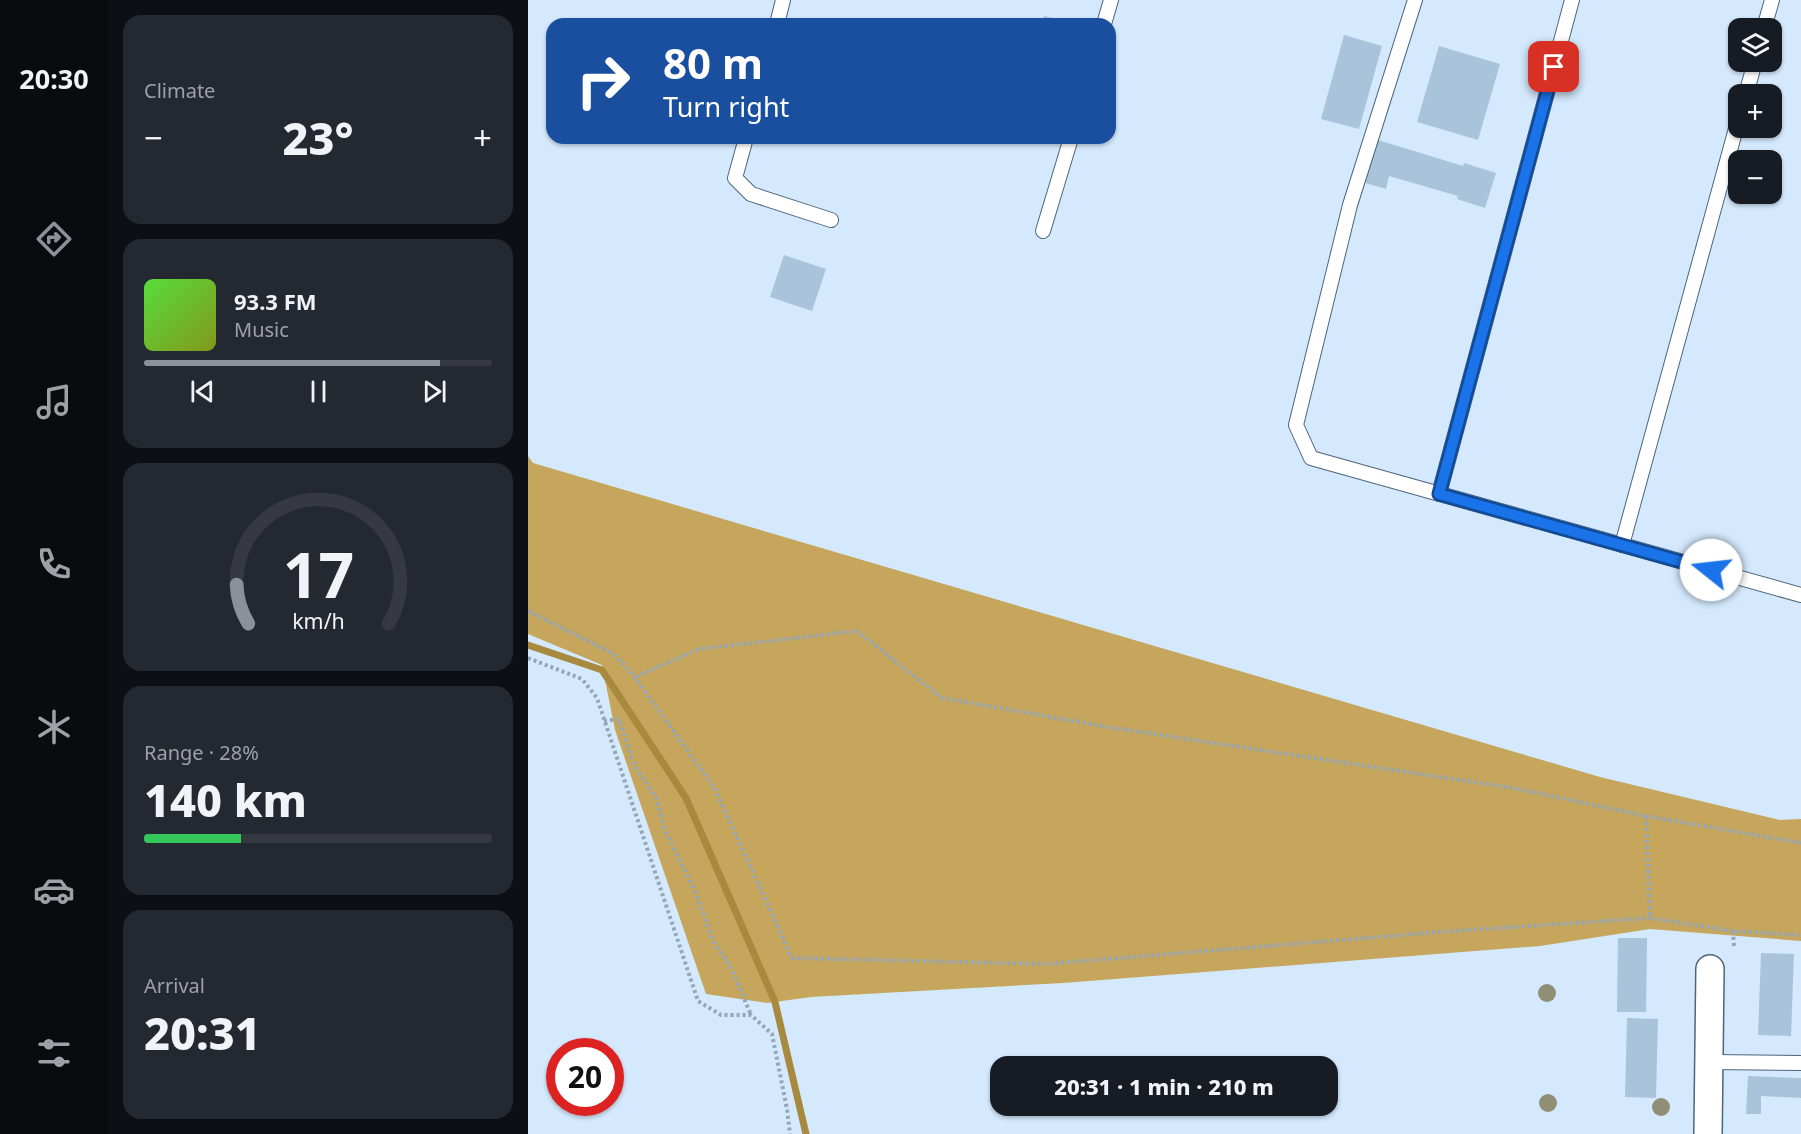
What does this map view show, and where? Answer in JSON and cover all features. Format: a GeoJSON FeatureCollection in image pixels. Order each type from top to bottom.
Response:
{"type":"FeatureCollection","features":[{"type":"Feature","properties":{"kind":"street"},"geometry":{"type":"LineString","coordinates":[[1708,1134],[1710,969]]}},
{"type":"Feature","properties":{"kind":"lane"},"geometry":{"type":"LineString","coordinates":[[778,18],[783,0]]}},
{"type":"Feature","properties":{"kind":"lane"},"geometry":{"type":"LineString","coordinates":[[1106,18],[1111,0]]}},
{"type":"Feature","properties":{"kind":"lane"},"geometry":{"type":"LineString","coordinates":[[1415,0],[1350,205],[1296,425],[1311,458],[1801,595]]}},
{"type":"Feature","properties":{"kind":"lane"},"geometry":{"type":"LineString","coordinates":[[1439,494],[1572,0]]}},
{"type":"Feature","properties":{"kind":"lane"},"geometry":{"type":"LineString","coordinates":[[1767,18],[1772,0]]}},
{"type":"Feature","properties":{"kind":"lane"},"geometry":{"type":"LineString","coordinates":[[1622,545],[1733,138]]}},
{"type":"Feature","properties":{"kind":"lane"},"geometry":{"type":"LineString","coordinates":[[744,144],[735,178],[751,194],[831,220]]}},
{"type":"Feature","properties":{"kind":"lane"},"geometry":{"type":"LineString","coordinates":[[1043,231],[1069,144]]}},
{"type":"Feature","properties":{"kind":"lane"},"geometry":{"type":"LineString","coordinates":[[1710,1062],[1801,1064]]}},
{"type":"Feature","properties":{"kind":"path"},"geometry":{"type":"LineString","coordinates":[[528,611],[614,654],[635,677],[715,789],[792,958],[1046,964],[1439,932],[1650,918],[1733,931],[1801,935]]}},
{"type":"Feature","properties":{"kind":"path"},"geometry":{"type":"LineString","coordinates":[[635,677],[699,649],[857,631],[942,698],[1114,728],[1513,788],[1646,816],[1801,843]]}},
{"type":"Feature","properties":{"kind":"path"},"geometry":{"type":"LineString","coordinates":[[528,658],[582,679],[597,698],[698,1001],[721,1015],[751,1015]]}},
{"type":"Feature","properties":{"kind":"path"},"geometry":{"type":"LineString","coordinates":[[604,721],[619,719],[635,767],[656,796],[664,828],[693,887],[714,942],[732,970],[751,1015],[772,1034],[790,1134]]}},
{"type":"Feature","properties":{"kind":"path"},"geometry":{"type":"LineString","coordinates":[[1646,816],[1650,918]]}},
{"type":"Feature","properties":{"kind":"path"},"geometry":{"type":"LineString","coordinates":[[1733,931],[1734,947]]}},
{"type":"Feature","properties":{"kind":"shaded area"},"geometry":{"type":"Polygon","coordinates":[[[528,456],[533,463],[1600,777],[1780,820],[1801,819],[1801,941],[1650,929],[1540,946],[1063,983],[811,997],[767,1003],[706,994],[615,730],[602,665],[528,634],[528,456]]]}},
{"type":"Feature","properties":{"kind":"building"},"geometry":{"type":"Polygon","coordinates":[[[1344,35],[1382,46],[1359,129],[1321,119],[1344,35]]]}},
{"type":"Feature","properties":{"kind":"building"},"geometry":{"type":"Polygon","coordinates":[[[1439,46],[1500,64],[1478,140],[1417,122],[1439,46]]]}},
{"type":"Feature","properties":{"kind":"building"},"geometry":{"type":"Polygon","coordinates":[[[1378,140],[1463,166],[1464,163],[1496,173],[1485,208],[1457,199],[1458,196],[1389,176],[1386,189],[1365,183],[1378,140]]]}},
{"type":"Feature","properties":{"kind":"building"},"geometry":{"type":"Polygon","coordinates":[[[784,255],[826,269],[812,311],[770,297],[784,255]]]}},
{"type":"Feature","properties":{"kind":"building"},"geometry":{"type":"Polygon","coordinates":[[[1618,938],[1647,938],[1646,1012],[1617,1012],[1618,938]]]}},
{"type":"Feature","properties":{"kind":"building"},"geometry":{"type":"Polygon","coordinates":[[[1761,953],[1794,954],[1791,1036],[1758,1035],[1761,953]]]}},
{"type":"Feature","properties":{"kind":"building"},"geometry":{"type":"Polygon","coordinates":[[[1627,1018],[1658,1019],[1656,1098],[1625,1097],[1627,1018]]]}},
{"type":"Feature","properties":{"kind":"building"},"geometry":{"type":"Polygon","coordinates":[[[1748,1076],[1801,1078],[1801,1098],[1761,1096],[1761,1114],[1746,1114],[1748,1076]]]}},
{"type":"Feature","properties":{"kind":"waterway"},"geometry":{"type":"LineString","coordinates":[[528,645],[602,670],[686,798],[775,1002],[806,1134]]}},
{"type":"Feature","properties":{"kind":"route"},"geometry":{"type":"LineString","coordinates":[[1554,67],[1439,494],[1711,570]]}}]}
